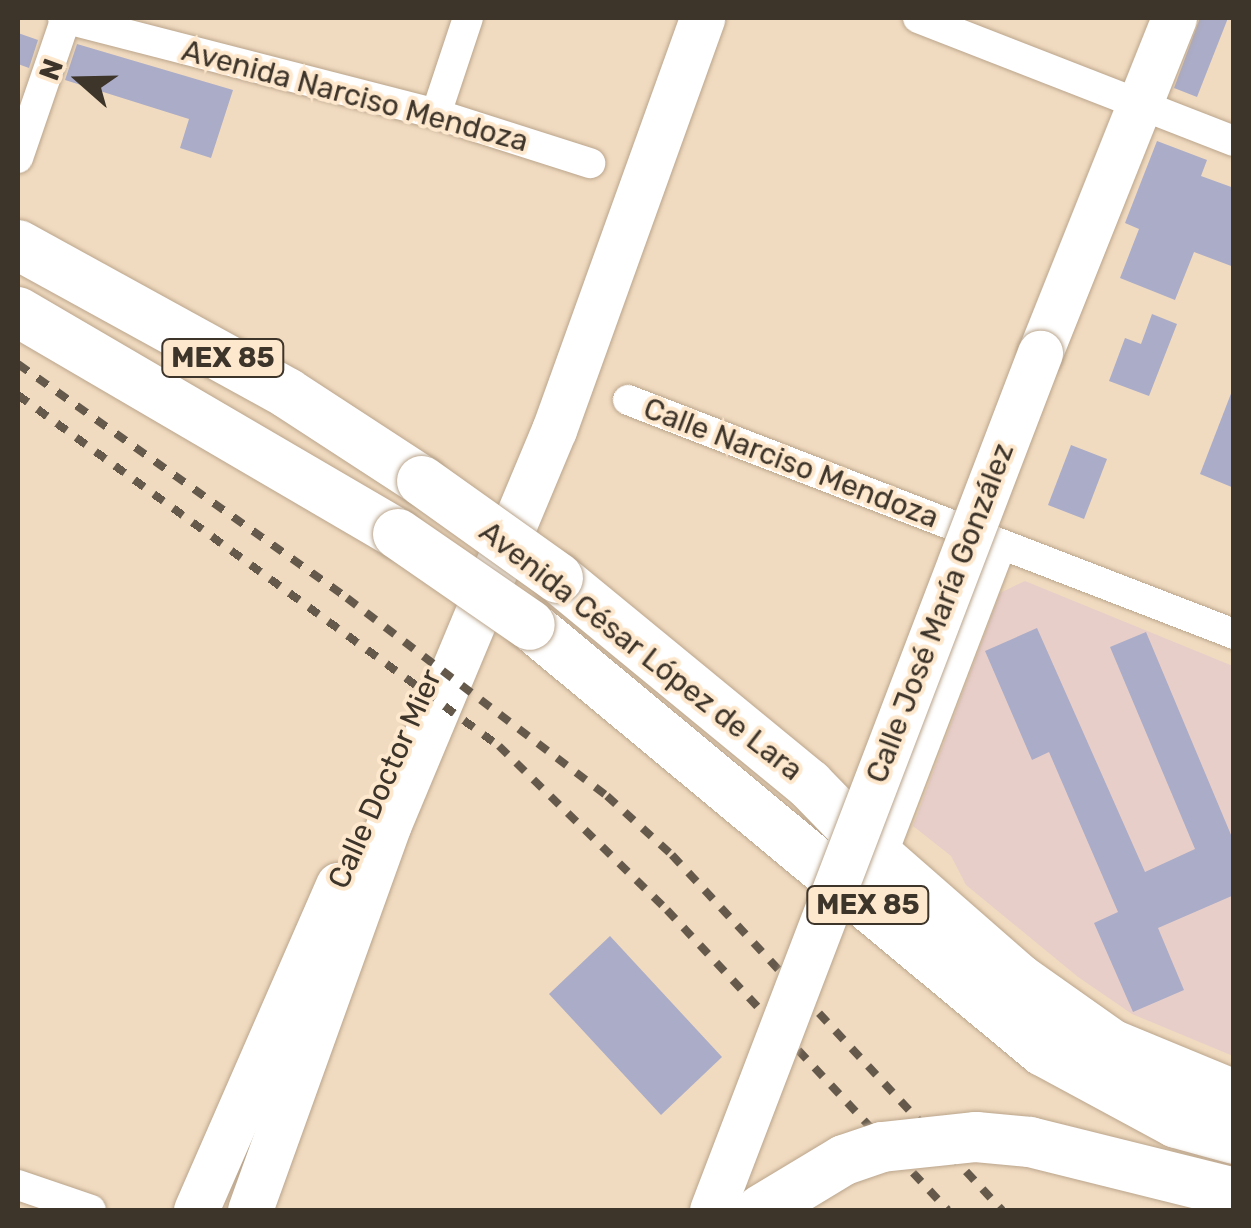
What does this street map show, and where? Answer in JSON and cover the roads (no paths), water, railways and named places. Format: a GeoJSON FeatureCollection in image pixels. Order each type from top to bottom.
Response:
{"type":"FeatureCollection","features":[{"type":"Feature","properties":{"kind":"main road","name":"Calle Doctor Mier"},"geometry":{"type":"LineString","coordinates":[[250,1210],[390,824],[554,430],[579,350],[702,18]]}},
{"type":"Feature","properties":{"kind":"main road","name":"Calle José María González"},"geometry":{"type":"LineString","coordinates":[[712,1210],[1040,353],[1174,18]]}},
{"type":"Feature","properties":{"kind":"main road","name":"Avenida César López de Lara"},"geometry":{"type":"LineString","coordinates":[[18,245],[287,393],[558,578],[844,815],[872,880],[1043,1051],[1201,1099],[1234,1139]]}},
{"type":"Feature","properties":{"kind":"main road","name":"Avenida César López de Lara"},"geometry":{"type":"LineString","coordinates":[[18,312],[398,534],[530,625],[817,863],[872,880]]}},
{"type":"Feature","properties":{"kind":"main road","name":"Calle Doctor Mier"},"geometry":{"type":"LineString","coordinates":[[196,1210],[579,350]]}},
{"type":"Feature","properties":{"kind":"main road"},"geometry":{"type":"LineString","coordinates":[[761,1210],[844,1160],[882,1147],[976,1137],[1030,1142],[1234,1193]]}},
{"type":"Feature","properties":{"kind":"street"},"geometry":{"type":"LineString","coordinates":[[18,158],[65,18]]}},
{"type":"Feature","properties":{"kind":"street","name":"Avenida Narciso Mendoza"},"geometry":{"type":"LineString","coordinates":[[65,18],[436,114],[590,162]]}},
{"type":"Feature","properties":{"kind":"street"},"geometry":{"type":"LineString","coordinates":[[436,114],[468,18]]}},
{"type":"Feature","properties":{"kind":"street"},"geometry":{"type":"LineString","coordinates":[[918,18],[1234,142]]}},
{"type":"Feature","properties":{"kind":"street","name":"Calle Narciso Mendoza"},"geometry":{"type":"LineString","coordinates":[[628,400],[1234,634]]}},
{"type":"Feature","properties":{"kind":"street"},"geometry":{"type":"LineString","coordinates":[[817,863],[844,815],[954,527]]}},
{"type":"Feature","properties":{"kind":"street"},"geometry":{"type":"LineString","coordinates":[[872,880],[1001,545]]}},
{"type":"Feature","properties":{"kind":"street"},"geometry":{"type":"LineString","coordinates":[[18,1185],[91,1210]]}},
{"type":"Feature","properties":{"kind":"railway"},"geometry":{"type":"LineString","coordinates":[[18,364],[347,598],[607,796],[672,855],[1002,1210]]}},
{"type":"Feature","properties":{"kind":"railway"},"geometry":{"type":"LineString","coordinates":[[18,395],[499,746],[667,910],[948,1210]]}}]}
